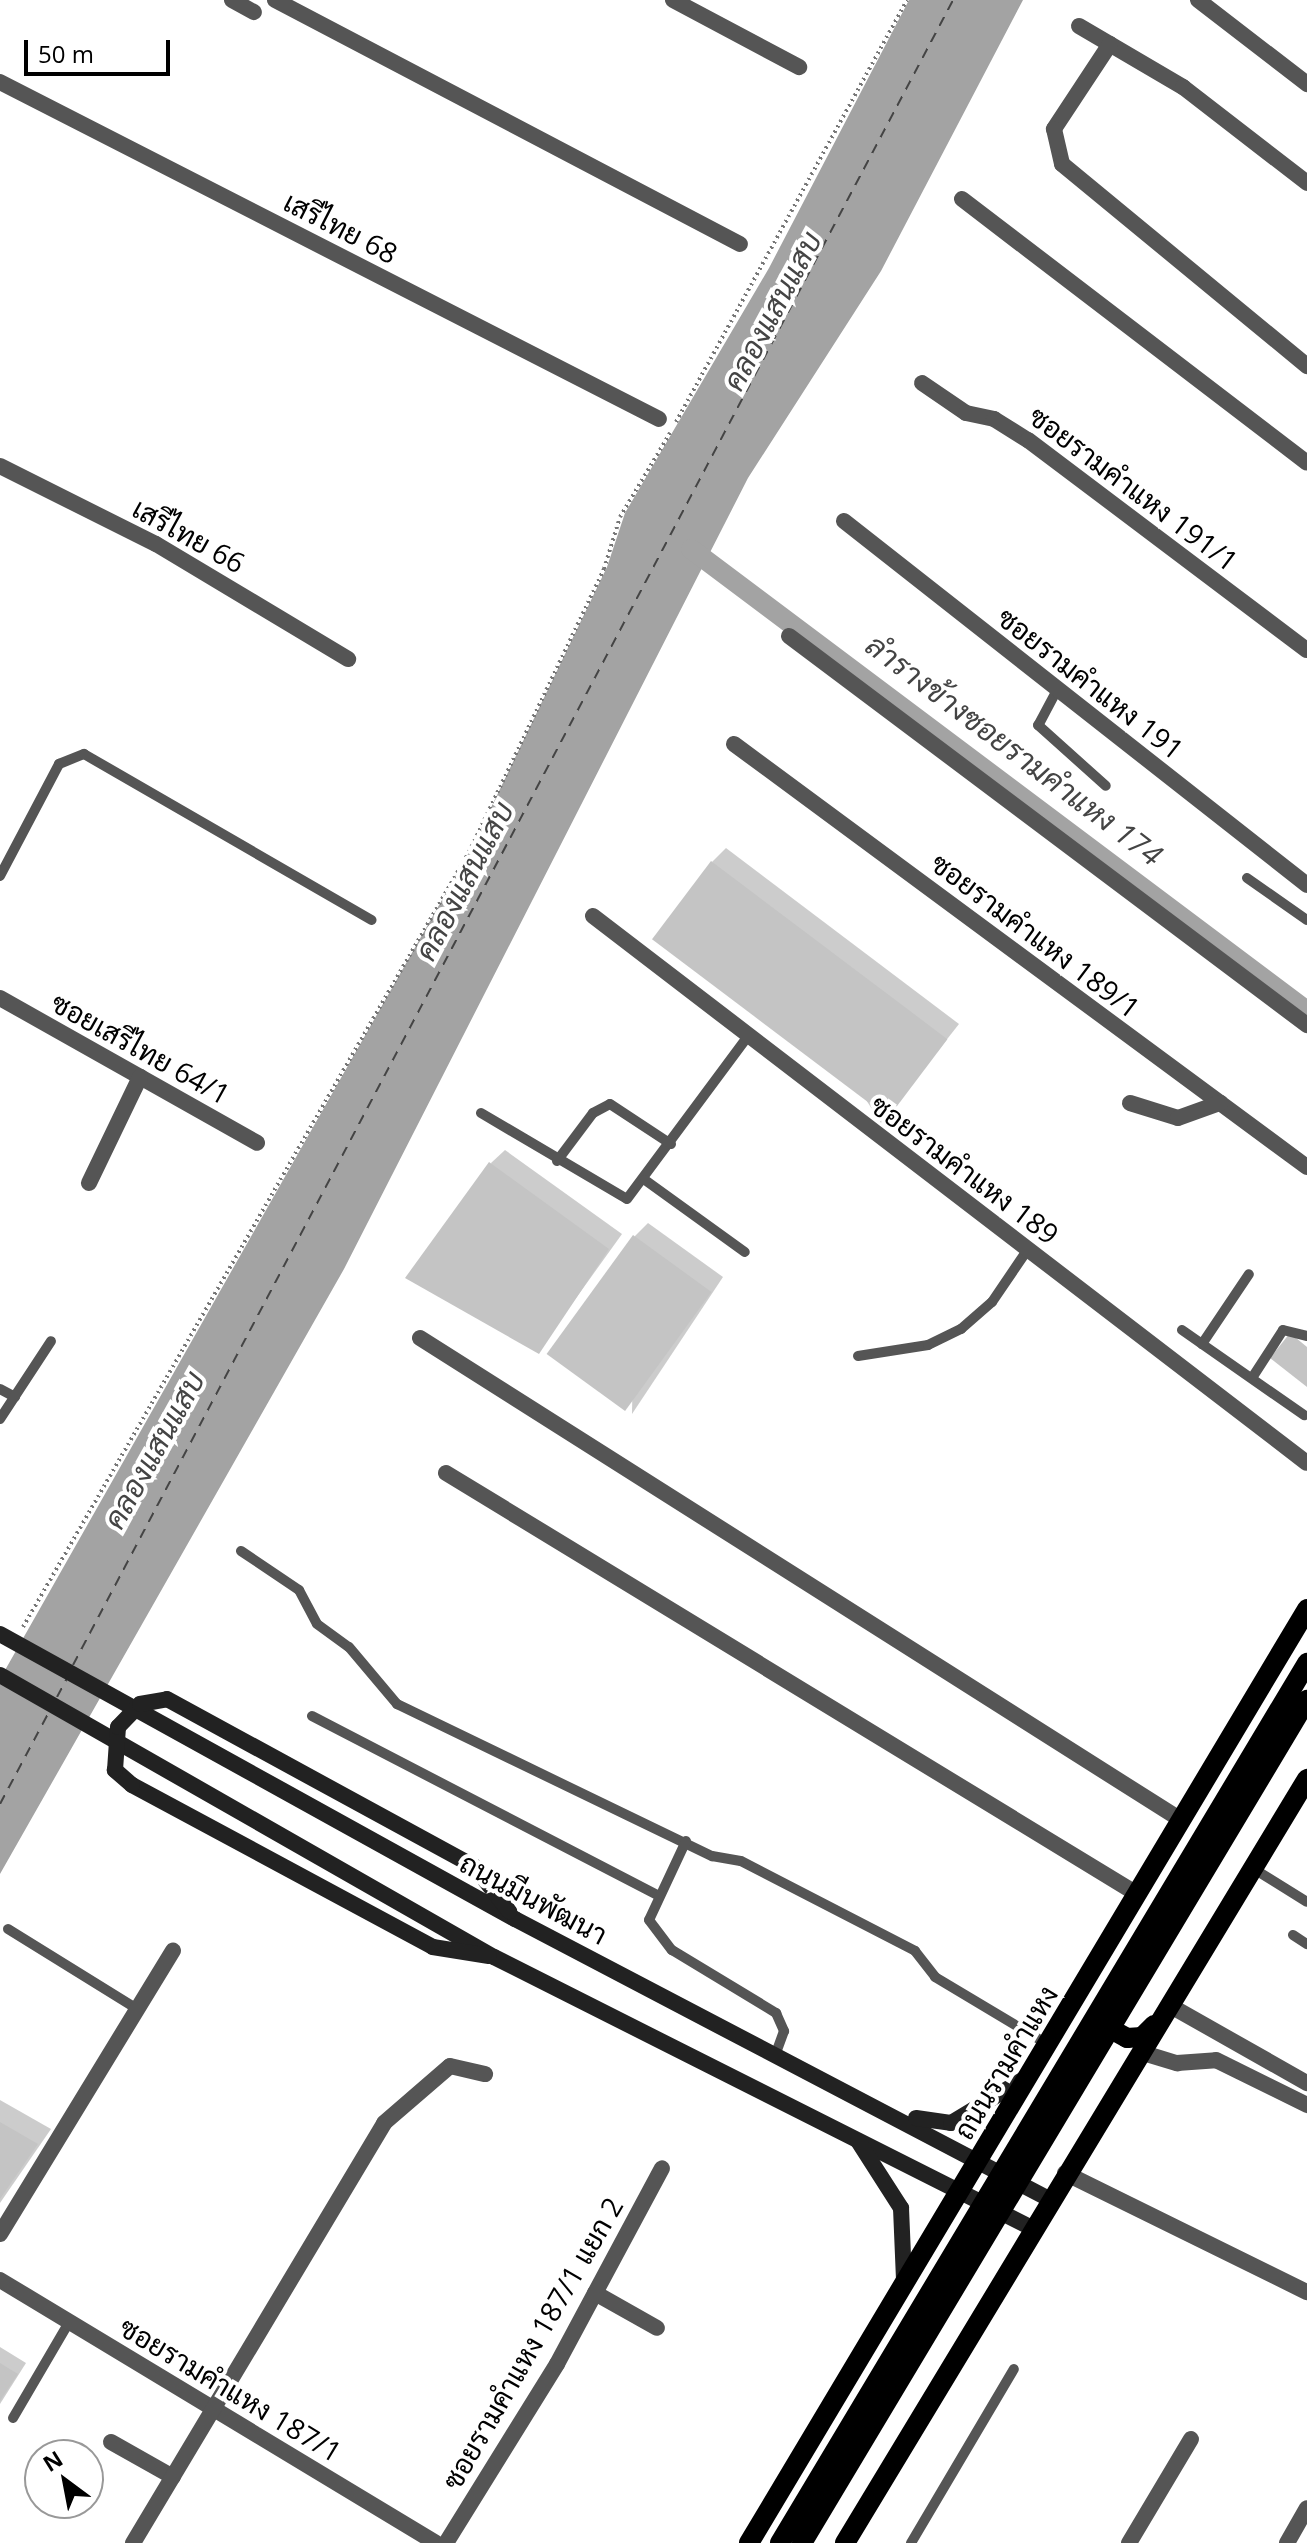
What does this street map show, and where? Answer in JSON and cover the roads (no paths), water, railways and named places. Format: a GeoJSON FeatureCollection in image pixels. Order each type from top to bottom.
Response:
{"type":"FeatureCollection","features":[{"type":"Feature","properties":{"kind":"main road","name":"ถนนรามคำแหง"},"geometry":{"type":"LineString","coordinates":[[749,2543],[1307,1609]]}},
{"type":"Feature","properties":{"kind":"main road","name":"ถนนรามคำแหง"},"geometry":{"type":"LineString","coordinates":[[780,2543],[1307,1663]]}},
{"type":"Feature","properties":{"kind":"main road"},"geometry":{"type":"LineString","coordinates":[[802,2543],[1307,1700]]}},
{"type":"Feature","properties":{"kind":"main road"},"geometry":{"type":"LineString","coordinates":[[845,2543],[1049,2199],[1306,1782]]}},
{"type":"Feature","properties":{"kind":"main road"},"geometry":{"type":"LineString","coordinates":[[1090,1974],[1092,2010],[1111,2032],[1142,2037],[1164,2012]]}},
{"type":"Feature","properties":{"kind":"main road"},"geometry":{"type":"LineString","coordinates":[[853,2373],[886,2356],[911,2359],[927,2379],[919,2414]]}},
{"type":"Feature","properties":{"kind":"street"},"geometry":{"type":"LineString","coordinates":[[232,0],[254,12]]}},
{"type":"Feature","properties":{"kind":"street"},"geometry":{"type":"LineString","coordinates":[[275,0],[740,244]]}},
{"type":"Feature","properties":{"kind":"street"},"geometry":{"type":"LineString","coordinates":[[673,0],[799,67]]}},
{"type":"Feature","properties":{"kind":"street"},"geometry":{"type":"LineString","coordinates":[[1198,0],[1307,84]]}},
{"type":"Feature","properties":{"kind":"street"},"geometry":{"type":"LineString","coordinates":[[1079,26],[1183,87],[1307,183]]}},
{"type":"Feature","properties":{"kind":"street"},"geometry":{"type":"LineString","coordinates":[[1110,44],[1054,129],[1062,164],[1307,366]]}},
{"type":"Feature","properties":{"kind":"street","name":"เสรีไทย 68"},"geometry":{"type":"LineString","coordinates":[[0,82],[659,419]]}},
{"type":"Feature","properties":{"kind":"street"},"geometry":{"type":"LineString","coordinates":[[962,199],[1307,463]]}},
{"type":"Feature","properties":{"kind":"street","name":"ซอยรามคำแหง 191/1"},"geometry":{"type":"LineString","coordinates":[[922,383],[966,413],[994,419],[1028,440],[1307,650]]}},
{"type":"Feature","properties":{"kind":"street","name":"เสรีไทย 66"},"geometry":{"type":"LineString","coordinates":[[0,466],[156,544],[348,659]]}},
{"type":"Feature","properties":{"kind":"street","name":"ซอยรามคำแหง 191"},"geometry":{"type":"LineString","coordinates":[[844,521],[1307,885]]}},
{"type":"Feature","properties":{"kind":"street"},"geometry":{"type":"LineString","coordinates":[[789,636],[1307,1025]]}},
{"type":"Feature","properties":{"kind":"street","name":"ซอยรามคำแหง 189/1"},"geometry":{"type":"LineString","coordinates":[[734,744],[1307,1167]]}},
{"type":"Feature","properties":{"kind":"street","name":"ซอยรามคำแหง 189"},"geometry":{"type":"LineString","coordinates":[[593,916],[1307,1463]]}},
{"type":"Feature","properties":{"kind":"street","name":"ซอยเสรีไทย 64/1"},"geometry":{"type":"LineString","coordinates":[[0,998],[257,1143]]}},
{"type":"Feature","properties":{"kind":"street"},"geometry":{"type":"LineString","coordinates":[[89,1183],[140,1077]]}},
{"type":"Feature","properties":{"kind":"street"},"geometry":{"type":"LineString","coordinates":[[1130,1103],[1178,1118],[1220,1103]]}},
{"type":"Feature","properties":{"kind":"street"},"geometry":{"type":"LineString","coordinates":[[420,1338],[1181,1820]]}},
{"type":"Feature","properties":{"kind":"street"},"geometry":{"type":"LineString","coordinates":[[446,1473],[1137,1894]]}},
{"type":"Feature","properties":{"kind":"street","name":"ถนนมีนพัฒนา"},"geometry":{"type":"LineString","coordinates":[[0,1634],[515,1919],[981,2158],[1049,2199]]}},
{"type":"Feature","properties":{"kind":"street"},"geometry":{"type":"LineString","coordinates":[[0,1675],[258,1819],[494,1957],[962,2188],[1032,2228]]}},
{"type":"Feature","properties":{"kind":"street"},"geometry":{"type":"LineString","coordinates":[[494,1957],[433,1947],[132,1785],[115,1770],[118,1727],[140,1704],[167,1699],[475,1867],[515,1919]]}},
{"type":"Feature","properties":{"kind":"street"},"geometry":{"type":"LineString","coordinates":[[0,2234],[173,1951]]}},
{"type":"Feature","properties":{"kind":"street"},"geometry":{"type":"LineString","coordinates":[[1164,2012],[1307,2083]]}},
{"type":"Feature","properties":{"kind":"street"},"geometry":{"type":"LineString","coordinates":[[1140,2052],[1177,2063],[1216,2060],[1307,2105]]}},
{"type":"Feature","properties":{"kind":"street"},"geometry":{"type":"LineString","coordinates":[[133,2543],[400,2102],[433,2085],[450,2066],[485,2074]]}},
{"type":"Feature","properties":{"kind":"street"},"geometry":{"type":"LineString","coordinates":[[895,2113],[951,2123],[1029,2076]]}},
{"type":"Feature","properties":{"kind":"street"},"geometry":{"type":"LineString","coordinates":[[852,2134],[901,2208],[908,2251],[903,2289]]}},
{"type":"Feature","properties":{"kind":"street","name":"ซอยรามคำแหง 187/1 แยก 2"},"geometry":{"type":"LineString","coordinates":[[446,2543],[595,2293],[662,2168]]}},
{"type":"Feature","properties":{"kind":"street"},"geometry":{"type":"LineString","coordinates":[[1065,2173],[1307,2292]]}},
{"type":"Feature","properties":{"kind":"street","name":"ซอยรามคำแหง 187/1"},"geometry":{"type":"LineString","coordinates":[[0,2280],[436,2543]]}},
{"type":"Feature","properties":{"kind":"street"},"geometry":{"type":"LineString","coordinates":[[595,2293],[657,2328]]}},
{"type":"Feature","properties":{"kind":"street"},"geometry":{"type":"LineString","coordinates":[[1129,2543],[1191,2439]]}},
{"type":"Feature","properties":{"kind":"street"},"geometry":{"type":"LineString","coordinates":[[111,2442],[173,2477]]}},
{"type":"Feature","properties":{"kind":"street"},"geometry":{"type":"LineString","coordinates":[[1294,2540],[1307,2508]]}},
{"type":"Feature","properties":{"kind":"lane"},"geometry":{"type":"LineString","coordinates":[[1057,690],[1038,725],[1106,786]]}},
{"type":"Feature","properties":{"kind":"lane"},"geometry":{"type":"LineString","coordinates":[[0,876],[59,764],[84,754],[372,920]]}},
{"type":"Feature","properties":{"kind":"lane"},"geometry":{"type":"LineString","coordinates":[[1247,878],[1307,920]]}},
{"type":"Feature","properties":{"kind":"lane"},"geometry":{"type":"LineString","coordinates":[[481,1113],[619,1200],[645,1180],[749,1035]]}},
{"type":"Feature","properties":{"kind":"lane"},"geometry":{"type":"LineString","coordinates":[[557,1161],[593,1113],[610,1104],[671,1144]]}},
{"type":"Feature","properties":{"kind":"lane"},"geometry":{"type":"LineString","coordinates":[[645,1180],[745,1252]]}},
{"type":"Feature","properties":{"kind":"lane"},"geometry":{"type":"LineString","coordinates":[[858,1356],[928,1345],[961,1329],[992,1302],[1028,1249]]}},
{"type":"Feature","properties":{"kind":"lane"},"geometry":{"type":"LineString","coordinates":[[1202,1344],[1249,1274]]}},
{"type":"Feature","properties":{"kind":"lane"},"geometry":{"type":"LineString","coordinates":[[1182,1330],[1306,1415]]}},
{"type":"Feature","properties":{"kind":"lane"},"geometry":{"type":"LineString","coordinates":[[1252,1378],[1283,1330],[1307,1336]]}},
{"type":"Feature","properties":{"kind":"lane"},"geometry":{"type":"LineString","coordinates":[[0,1419],[51,1341]]}},
{"type":"Feature","properties":{"kind":"lane"},"geometry":{"type":"LineString","coordinates":[[0,1389],[15,1397]]}},
{"type":"Feature","properties":{"kind":"lane"},"geometry":{"type":"LineString","coordinates":[[241,1551],[299,1590],[317,1624],[349,1647],[397,1704],[915,1951],[935,1977],[1048,2045]]}},
{"type":"Feature","properties":{"kind":"lane"},"geometry":{"type":"LineString","coordinates":[[312,1716],[656,1894]]}},
{"type":"Feature","properties":{"kind":"lane"},"geometry":{"type":"LineString","coordinates":[[686,1841],[656,1894],[649,1920],[672,1950],[783,2022],[776,2053]]}},
{"type":"Feature","properties":{"kind":"lane"},"geometry":{"type":"LineString","coordinates":[[1254,1869],[1307,1902]]}},
{"type":"Feature","properties":{"kind":"lane"},"geometry":{"type":"LineString","coordinates":[[8,1929],[137,2009]]}},
{"type":"Feature","properties":{"kind":"lane"},"geometry":{"type":"LineString","coordinates":[[1293,1935],[1307,1944]]}},
{"type":"Feature","properties":{"kind":"lane"},"geometry":{"type":"LineString","coordinates":[[13,2418],[69,2322]]}},
{"type":"Feature","properties":{"kind":"lane"},"geometry":{"type":"LineString","coordinates":[[911,2543],[1014,2369]]}},
{"type":"Feature","properties":{"kind":"water","name":"คลองแสนแสบ"},"geometry":{"type":"Polygon","coordinates":[[[909,0],[1023,0],[881,271],[748,478],[344,1269],[0,1874],[0,1679],[472,847],[607,567],[625,513],[769,268],[909,0]]]}},
{"type":"Feature","properties":{"kind":"waterway","name":"ลำรางข้างซอยรามคำแหง 174"},"geometry":{"type":"LineString","coordinates":[[691,549],[1307,1011]]}}]}
